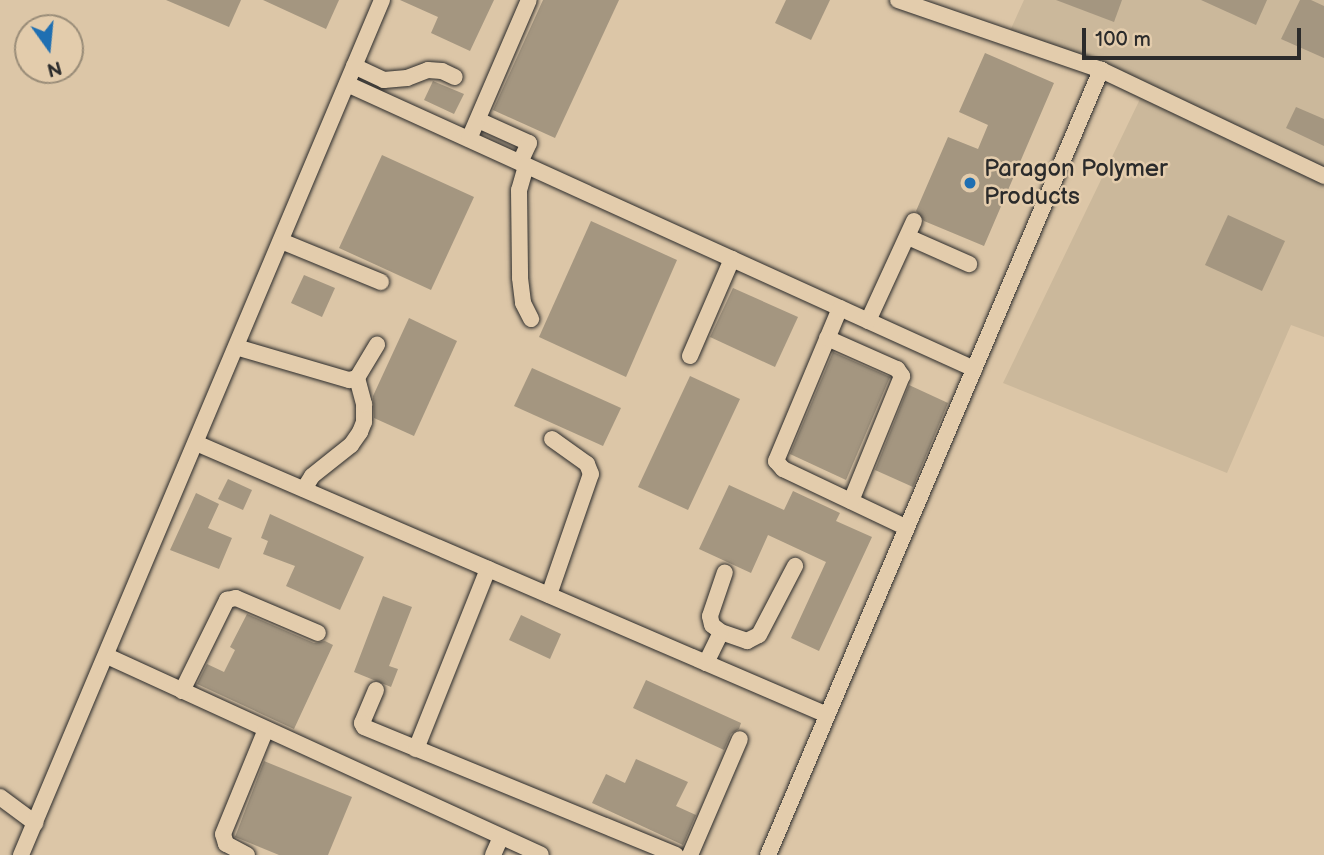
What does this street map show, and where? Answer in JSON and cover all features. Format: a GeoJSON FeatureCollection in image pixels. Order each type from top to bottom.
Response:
{"type":"FeatureCollection","features":[{"type":"Feature","properties":{"kind":"street"},"geometry":{"type":"LineString","coordinates":[[21,855],[382,0]]}},
{"type":"Feature","properties":{"kind":"street"},"geometry":{"type":"LineString","coordinates":[[469,139],[529,0]]}},
{"type":"Feature","properties":{"kind":"street"},"geometry":{"type":"LineString","coordinates":[[898,0],[1101,70],[1324,176]]}},
{"type":"Feature","properties":{"kind":"street"},"geometry":{"type":"LineString","coordinates":[[354,66],[384,80],[407,78],[428,71],[442,71],[455,77]]}},
{"type":"Feature","properties":{"kind":"street"},"geometry":{"type":"LineString","coordinates":[[768,855],[1101,70]]}},
{"type":"Feature","properties":{"kind":"street"},"geometry":{"type":"LineString","coordinates":[[346,83],[974,369]]}},
{"type":"Feature","properties":{"kind":"street"},"geometry":{"type":"LineString","coordinates":[[478,120],[528,143],[519,190],[520,278],[523,303],[531,319]]}},
{"type":"Feature","properties":{"kind":"street"},"geometry":{"type":"LineString","coordinates":[[485,147],[494,127]]}},
{"type":"Feature","properties":{"kind":"street"},"geometry":{"type":"LineString","coordinates":[[868,321],[914,221]]}},
{"type":"Feature","properties":{"kind":"street"},"geometry":{"type":"LineString","coordinates":[[908,237],[969,264]]}},
{"type":"Feature","properties":{"kind":"street"},"geometry":{"type":"LineString","coordinates":[[281,241],[381,282]]}},
{"type":"Feature","properties":{"kind":"street"},"geometry":{"type":"LineString","coordinates":[[690,356],[732,259]]}},
{"type":"Feature","properties":{"kind":"street"},"geometry":{"type":"LineString","coordinates":[[840,308],[776,461],[783,469],[907,528]]}},
{"type":"Feature","properties":{"kind":"street"},"geometry":{"type":"LineString","coordinates":[[827,338],[897,369],[902,376],[851,501]]}},
{"type":"Feature","properties":{"kind":"street"},"geometry":{"type":"LineString","coordinates":[[304,489],[312,477],[351,445],[360,432],[364,422],[364,404],[357,378],[377,345]]}},
{"type":"Feature","properties":{"kind":"street"},"geometry":{"type":"LineString","coordinates":[[236,347],[342,378],[357,378]]}},
{"type":"Feature","properties":{"kind":"street"},"geometry":{"type":"LineString","coordinates":[[549,595],[591,474],[587,464],[552,439]]}},
{"type":"Feature","properties":{"kind":"street"},"geometry":{"type":"LineString","coordinates":[[196,443],[827,715]]}},
{"type":"Feature","properties":{"kind":"street"},"geometry":{"type":"LineString","coordinates":[[725,572],[710,616],[712,625],[721,632],[747,640],[759,635],[795,566]]}},
{"type":"Feature","properties":{"kind":"street"},"geometry":{"type":"LineString","coordinates":[[416,749],[488,569]]}},
{"type":"Feature","properties":{"kind":"street"},"geometry":{"type":"LineString","coordinates":[[182,691],[222,604],[227,600],[236,598],[318,633]]}},
{"type":"Feature","properties":{"kind":"street"},"geometry":{"type":"LineString","coordinates":[[706,663],[721,632]]}},
{"type":"Feature","properties":{"kind":"street"},"geometry":{"type":"LineString","coordinates":[[107,656],[541,855]]}},
{"type":"Feature","properties":{"kind":"street"},"geometry":{"type":"LineString","coordinates":[[376,690],[363,726],[676,855]]}},
{"type":"Feature","properties":{"kind":"street"},"geometry":{"type":"LineString","coordinates":[[247,855],[226,844],[223,834],[266,729]]}},
{"type":"Feature","properties":{"kind":"street"},"geometry":{"type":"LineString","coordinates":[[690,855],[740,739]]}},
{"type":"Feature","properties":{"kind":"street"},"geometry":{"type":"LineString","coordinates":[[0,797],[36,823]]}},
{"type":"Feature","properties":{"kind":"street"},"geometry":{"type":"LineString","coordinates":[[493,855],[501,836]]}},
{"type":"Feature","properties":{"kind":"shaded area"},"geometry":{"type":"Polygon","coordinates":[[[1024,0],[1324,0],[1324,337],[1291,325],[1227,473],[1003,383],[1140,99],[1009,33],[1024,0]]]}},
{"type":"Feature","properties":{"kind":"building"},"geometry":{"type":"Polygon","coordinates":[[[166,0],[241,0],[229,27],[166,0]]]}},
{"type":"Feature","properties":{"kind":"building"},"geometry":{"type":"Polygon","coordinates":[[[263,0],[339,0],[326,29],[263,0]]]}},
{"type":"Feature","properties":{"kind":"building"},"geometry":{"type":"Polygon","coordinates":[[[400,0],[494,0],[470,51],[431,33],[438,17],[400,0]]]}},
{"type":"Feature","properties":{"kind":"building"},"geometry":{"type":"Polygon","coordinates":[[[543,0],[619,0],[555,138],[493,110],[543,0]]]}},
{"type":"Feature","properties":{"kind":"building"},"geometry":{"type":"Polygon","coordinates":[[[786,0],[830,0],[811,40],[775,23],[786,0]]]}},
{"type":"Feature","properties":{"kind":"building"},"geometry":{"type":"Polygon","coordinates":[[[1056,0],[1122,0],[1114,22],[1056,0]]]}},
{"type":"Feature","properties":{"kind":"building"},"geometry":{"type":"Polygon","coordinates":[[[1201,0],[1267,0],[1256,25],[1201,0]]]}},
{"type":"Feature","properties":{"kind":"building"},"geometry":{"type":"Polygon","coordinates":[[[1300,0],[1311,0],[1324,6],[1324,58],[1281,39],[1300,0]]]}},
{"type":"Feature","properties":{"kind":"building","name":"Paragon Polymer Products"},"geometry":{"type":"Polygon","coordinates":[[[985,53],[1054,83],[984,246],[924,221],[916,211],[948,137],[978,149],[988,125],[959,112],[985,53]]]}},
{"type":"Feature","properties":{"kind":"building"},"geometry":{"type":"Polygon","coordinates":[[[433,81],[464,94],[454,114],[424,100],[433,81]]]}},
{"type":"Feature","properties":{"kind":"building"},"geometry":{"type":"Polygon","coordinates":[[[1296,107],[1324,119],[1324,146],[1286,128],[1296,107]]]}},
{"type":"Feature","properties":{"kind":"building"},"geometry":{"type":"Polygon","coordinates":[[[382,155],[474,197],[431,290],[339,248],[382,155]]]}},
{"type":"Feature","properties":{"kind":"building"},"geometry":{"type":"Polygon","coordinates":[[[1228,215],[1285,241],[1262,291],[1205,265],[1228,215]]]}},
{"type":"Feature","properties":{"kind":"building"},"geometry":{"type":"Polygon","coordinates":[[[591,221],[677,260],[626,377],[539,337],[591,221]]]}},
{"type":"Feature","properties":{"kind":"building"},"geometry":{"type":"Polygon","coordinates":[[[304,275],[335,288],[322,317],[291,303],[304,275]]]}},
{"type":"Feature","properties":{"kind":"building"},"geometry":{"type":"Polygon","coordinates":[[[733,288],[798,317],[775,367],[710,337],[733,288]]]}},
{"type":"Feature","properties":{"kind":"building"},"geometry":{"type":"Polygon","coordinates":[[[409,318],[457,341],[414,436],[374,418],[373,396],[409,318]]]}},
{"type":"Feature","properties":{"kind":"building"},"geometry":{"type":"Polygon","coordinates":[[[833,352],[890,377],[846,480],[790,454],[833,352]]]}},
{"type":"Feature","properties":{"kind":"building"},"geometry":{"type":"Polygon","coordinates":[[[532,368],[621,408],[603,446],[514,406],[532,368]]]}},
{"type":"Feature","properties":{"kind":"building"},"geometry":{"type":"Polygon","coordinates":[[[690,376],[740,399],[688,510],[638,487],[690,376]]]}},
{"type":"Feature","properties":{"kind":"building"},"geometry":{"type":"Polygon","coordinates":[[[909,385],[948,403],[913,487],[875,470],[909,385]]]}},
{"type":"Feature","properties":{"kind":"building"},"geometry":{"type":"Polygon","coordinates":[[[228,479],[252,490],[243,510],[218,499],[228,479]]]}},
{"type":"Feature","properties":{"kind":"building"},"geometry":{"type":"Polygon","coordinates":[[[729,485],[784,510],[793,491],[840,513],[836,521],[872,537],[819,651],[791,638],[826,562],[768,535],[751,573],[699,549],[729,485]]]}},
{"type":"Feature","properties":{"kind":"building"},"geometry":{"type":"Polygon","coordinates":[[[196,493],[219,504],[208,528],[232,538],[219,569],[170,550],[196,493]]]}},
{"type":"Feature","properties":{"kind":"building"},"geometry":{"type":"Polygon","coordinates":[[[270,514],[364,557],[340,610],[286,586],[295,566],[263,554],[268,541],[261,538],[270,514]]]}},
{"type":"Feature","properties":{"kind":"building"},"geometry":{"type":"Polygon","coordinates":[[[383,596],[412,607],[389,666],[398,669],[391,687],[354,672],[383,596]]]}},
{"type":"Feature","properties":{"kind":"building"},"geometry":{"type":"Polygon","coordinates":[[[247,614],[314,643],[325,641],[333,645],[294,729],[197,684],[207,664],[224,672],[235,650],[230,647],[247,614]]]}},
{"type":"Feature","properties":{"kind":"building"},"geometry":{"type":"Polygon","coordinates":[[[521,615],[561,634],[550,659],[509,640],[521,615]]]}},
{"type":"Feature","properties":{"kind":"building"},"geometry":{"type":"Polygon","coordinates":[[[646,680],[741,723],[739,729],[731,734],[724,750],[633,708],[646,680]]]}},
{"type":"Feature","properties":{"kind":"building"},"geometry":{"type":"Polygon","coordinates":[[[636,759],[688,782],[676,806],[696,815],[683,845],[592,803],[606,774],[625,783],[636,759]]]}},
{"type":"Feature","properties":{"kind":"building"},"geometry":{"type":"Polygon","coordinates":[[[264,761],[352,797],[328,855],[279,855],[235,837],[264,761]]]}},
{"type":"Feature","properties":{"kind":"place","name":"Paragon Polymer Products"},"geometry":{"type":"Point","coordinates":[970,183]}}]}
